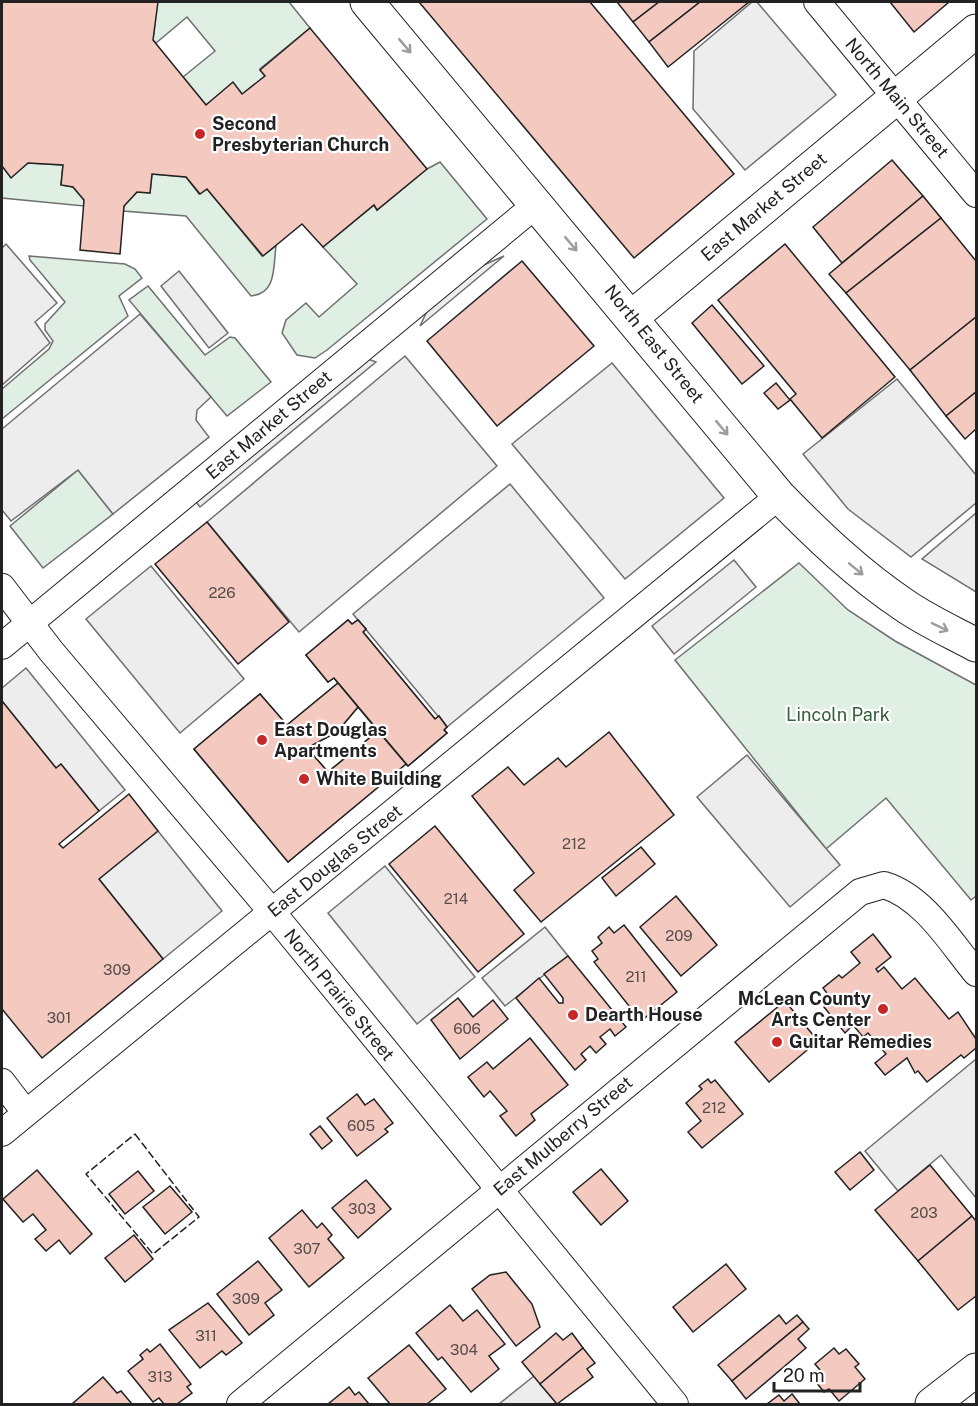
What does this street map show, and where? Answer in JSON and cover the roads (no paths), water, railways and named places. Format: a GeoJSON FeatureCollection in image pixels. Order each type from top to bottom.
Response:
{"type":"FeatureCollection","features":[{"type":"Feature","properties":{"kind":"main road","name":"North East Street"},"geometry":{"type":"LineString","coordinates":[[367,2],[779,496],[809,528],[871,582],[922,617],[976,645]]}},
{"type":"Feature","properties":{"kind":"main road","name":"East Market Street"},"geometry":{"type":"LineString","coordinates":[[632,317],[976,32]]}},
{"type":"Feature","properties":{"kind":"main road"},"geometry":{"type":"LineString","coordinates":[[932,1404],[976,1370]]}},
{"type":"Feature","properties":{"kind":"street","name":"North Main Street"},"geometry":{"type":"LineString","coordinates":[[816,2],[976,194]]}},
{"type":"Feature","properties":{"kind":"street","name":"East Market Street"},"geometry":{"type":"LineString","coordinates":[[2,646],[537,204]]}},
{"type":"Feature","properties":{"kind":"street","name":"East Douglas Street"},"geometry":{"type":"LineString","coordinates":[[2,1133],[779,496]]}},
{"type":"Feature","properties":{"kind":"street","name":"North Prairie Street"},"geometry":{"type":"LineString","coordinates":[[2,587],[139,758],[272,912],[675,1404]]}},
{"type":"Feature","properties":{"kind":"street","name":"East Mulberry Street"},"geometry":{"type":"LineString","coordinates":[[240,1404],[843,904],[875,887],[894,888],[906,895],[929,916],[976,974]]}},
{"type":"Feature","properties":{"kind":"street"},"geometry":{"type":"LineString","coordinates":[[2,1082],[25,1112]]}},
{"type":"Feature","properties":{"kind":"place","name":"Second Presbyterian Church"},"geometry":{"type":"Point","coordinates":[200,134]}},
{"type":"Feature","properties":{"kind":"place","name":"East Douglas Apartments"},"geometry":{"type":"Point","coordinates":[262,740]}},
{"type":"Feature","properties":{"kind":"place","name":"White Building"},"geometry":{"type":"Point","coordinates":[304,779]}},
{"type":"Feature","properties":{"kind":"place","name":"McLean County Arts Center"},"geometry":{"type":"Point","coordinates":[883,1009]}},
{"type":"Feature","properties":{"kind":"place","name":"Dearth House"},"geometry":{"type":"Point","coordinates":[573,1015]}},
{"type":"Feature","properties":{"kind":"place","name":"Guitar Remedies"},"geometry":{"type":"Point","coordinates":[777,1042]}},
{"type":"Feature","properties":{"kind":"park label","name":"Lincoln Park"},"geometry":{"type":"Point","coordinates":[838,715]}}]}
